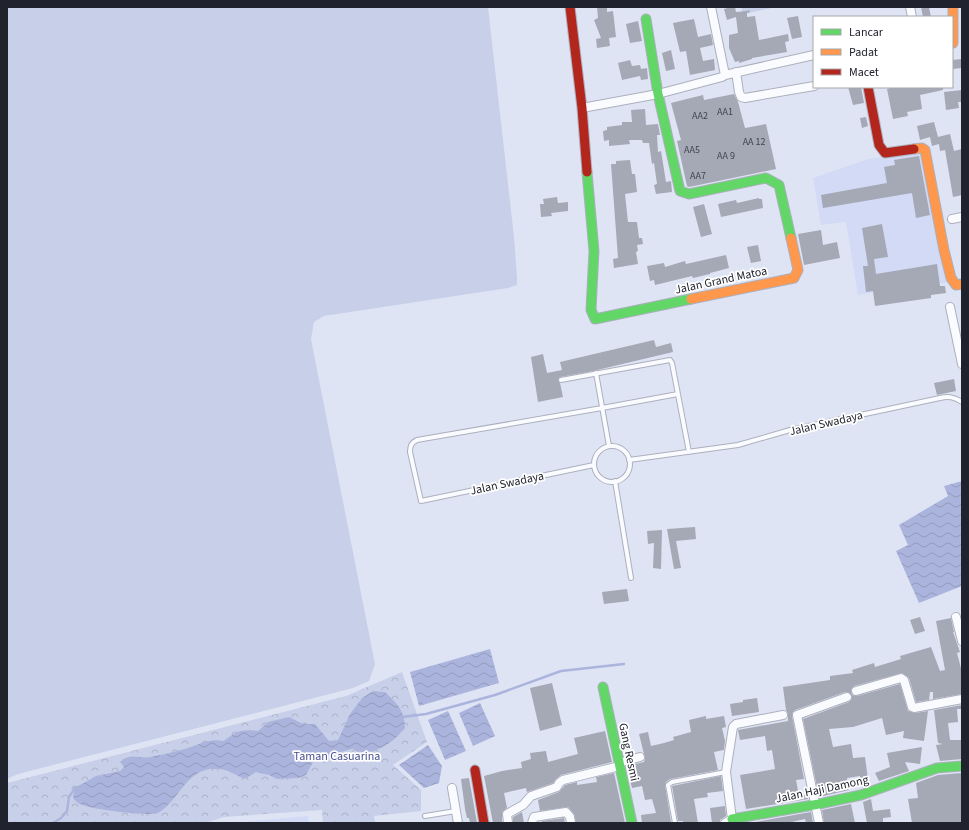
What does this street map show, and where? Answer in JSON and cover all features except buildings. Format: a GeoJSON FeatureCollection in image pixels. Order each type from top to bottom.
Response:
{"type":"FeatureCollection","features":[{"type":"Feature","properties":{"kind":"street","name":"Jalan Grand Matoa"},"geometry":{"type":"LineString","coordinates":[[570,7],[582,108],[594,251],[591,310],[595,319],[794,278],[798,270],[779,185],[766,178],[689,194],[680,191],[658,94],[646,19]]}},
{"type":"Feature","properties":{"kind":"street"},"geometry":{"type":"LineString","coordinates":[[711,7],[725,75]]}},
{"type":"Feature","properties":{"kind":"street"},"geometry":{"type":"LineString","coordinates":[[953,7],[956,43]]}},
{"type":"Feature","properties":{"kind":"street"},"geometry":{"type":"LineString","coordinates":[[582,108],[658,94],[736,72],[813,55]]}},
{"type":"Feature","properties":{"kind":"street"},"geometry":{"type":"LineString","coordinates":[[736,72],[739,92],[741,97],[745,98],[813,86]]}},
{"type":"Feature","properties":{"kind":"street"},"geometry":{"type":"LineString","coordinates":[[868,88],[879,145],[885,153],[922,148],[925,150],[944,250],[951,278],[956,285],[962,284]]}},
{"type":"Feature","properties":{"kind":"street"},"geometry":{"type":"LineString","coordinates":[[952,219],[962,217]]}},
{"type":"Feature","properties":{"kind":"street"},"geometry":{"type":"LineString","coordinates":[[950,307],[962,364]]}},
{"type":"Feature","properties":{"kind":"street"},"geometry":{"type":"LineString","coordinates":[[956,617],[962,641]]}},
{"type":"Feature","properties":{"kind":"street"},"geometry":{"type":"LineString","coordinates":[[856,691],[902,678],[904,680],[912,707],[914,708],[962,699]]}},
{"type":"Feature","properties":{"kind":"street","name":"Gang Resmi"},"geometry":{"type":"LineString","coordinates":[[603,686],[632,823]]}},
{"type":"Feature","properties":{"kind":"street"},"geometry":{"type":"LineString","coordinates":[[819,823],[797,715],[847,697]]}},
{"type":"Feature","properties":{"kind":"street"},"geometry":{"type":"LineString","coordinates":[[726,822],[726,772],[734,726],[783,715]]}},
{"type":"Feature","properties":{"kind":"street"},"geometry":{"type":"LineString","coordinates":[[508,823],[507,814],[523,805],[531,796],[557,787],[563,780],[640,757]]}},
{"type":"Feature","properties":{"kind":"street","name":"Jalan Haji Damong"},"geometry":{"type":"LineString","coordinates":[[726,822],[861,795],[937,768],[962,766]]}},
{"type":"Feature","properties":{"kind":"street"},"geometry":{"type":"LineString","coordinates":[[475,770],[484,823]]}},
{"type":"Feature","properties":{"kind":"street"},"geometry":{"type":"LineString","coordinates":[[452,788],[458,823]]}},
{"type":"Feature","properties":{"kind":"street"},"geometry":{"type":"LineString","coordinates":[[532,823],[534,817],[566,812],[570,817],[571,823]]}},
{"type":"Feature","properties":{"kind":"lane"},"geometry":{"type":"LineString","coordinates":[[561,380],[670,360],[672,363],[689,452]]}},
{"type":"Feature","properties":{"kind":"lane"},"geometry":{"type":"LineString","coordinates":[[596,373],[609,446]]}},
{"type":"Feature","properties":{"kind":"lane"},"geometry":{"type":"LineString","coordinates":[[602,408],[678,394]]}},
{"type":"Feature","properties":{"kind":"lane","name":"Jalan Swadaya"},"geometry":{"type":"LineString","coordinates":[[629,460],[738,445],[797,428],[940,398],[955,398],[962,402]]}},
{"type":"Feature","properties":{"kind":"lane","name":"Jalan Swadaya"},"geometry":{"type":"LineString","coordinates":[[594,465],[421,501],[410,446],[417,440],[602,408]]}},
{"type":"Feature","properties":{"kind":"lane"},"geometry":{"type":"LineString","coordinates":[[609,446],[616,446],[622,449],[627,454],[629,460],[630,467],[627,474],[622,479],[615,482],[601,478],[596,472],[594,465],[594,458],[598,452],[609,446]]}},
{"type":"Feature","properties":{"kind":"lane"},"geometry":{"type":"LineString","coordinates":[[615,482],[631,578]]}},
{"type":"Feature","properties":{"kind":"lane"},"geometry":{"type":"LineString","coordinates":[[675,823],[668,785],[672,782],[726,772]]}},
{"type":"Feature","properties":{"kind":"lane"},"geometry":{"type":"LineString","coordinates":[[424,816],[456,811]]}},
{"type":"Feature","properties":{"kind":"shaded area"},"geometry":{"type":"Polygon","coordinates":[[[920,152],[947,283],[937,283],[858,295],[846,222],[821,225],[813,178],[868,159],[920,152]]]}},
{"type":"Feature","properties":{"kind":"shaded area"},"geometry":{"type":"Polygon","coordinates":[[[308,816],[309,823],[233,823],[308,816]]]}},
{"type":"Feature","properties":{"kind":"green space"},"geometry":{"type":"Polygon","coordinates":[[[7,7],[488,7],[514,237],[517,285],[508,288],[324,316],[314,322],[311,339],[375,664],[369,681],[353,688],[18,774],[7,779],[7,7]]]}},
{"type":"Feature","properties":{"kind":"green space"},"geometry":{"type":"Polygon","coordinates":[[[741,7],[777,7],[743,14],[741,7]]]}},
{"type":"Feature","properties":{"kind":"green space","name":"Taman Casuarina"},"geometry":{"type":"Polygon","coordinates":[[[402,672],[427,742],[393,765],[421,790],[421,811],[374,816],[375,823],[323,823],[322,810],[224,817],[205,823],[7,823],[7,783],[346,696],[402,672]]]}},
{"type":"Feature","properties":{"kind":"water"},"geometry":{"type":"Polygon","coordinates":[[[962,481],[962,586],[919,603],[896,551],[908,545],[899,525],[948,496],[944,486],[962,481]]]}},
{"type":"Feature","properties":{"kind":"water"},"geometry":{"type":"Polygon","coordinates":[[[490,649],[499,683],[419,706],[410,672],[490,649]]]}},
{"type":"Feature","properties":{"kind":"water"},"geometry":{"type":"Polygon","coordinates":[[[373,691],[385,692],[397,704],[402,712],[405,728],[397,737],[381,748],[369,752],[351,749],[335,753],[324,763],[319,759],[314,760],[306,775],[299,778],[277,779],[269,775],[256,772],[245,779],[222,769],[208,769],[191,778],[166,807],[158,813],[153,814],[106,810],[85,806],[79,804],[73,798],[75,788],[96,776],[120,771],[124,767],[120,762],[128,757],[150,757],[184,749],[208,741],[224,741],[232,735],[240,732],[248,730],[258,731],[268,722],[289,717],[303,724],[315,724],[329,741],[338,740],[350,714],[362,698],[373,691]]]}},
{"type":"Feature","properties":{"kind":"water"},"geometry":{"type":"Polygon","coordinates":[[[480,703],[495,736],[473,746],[459,713],[480,703]]]}},
{"type":"Feature","properties":{"kind":"water"},"geometry":{"type":"Polygon","coordinates":[[[448,711],[466,751],[445,760],[428,720],[448,711]]]}},
{"type":"Feature","properties":{"kind":"water"},"geometry":{"type":"Polygon","coordinates":[[[428,745],[442,766],[439,783],[424,788],[399,765],[428,745]]]}},
{"type":"Feature","properties":{"kind":"waterway"},"geometry":{"type":"LineString","coordinates":[[402,717],[426,714],[495,695],[561,671],[624,664]]}},
{"type":"Feature","properties":{"kind":"waterway"},"geometry":{"type":"LineString","coordinates":[[53,823],[61,818],[67,811],[69,797],[75,788],[78,788]]}},
{"type":"Feature","properties":{"kind":"traffic: fast"},"geometry":{"type":"LineString","coordinates":[[646,19],[658,94],[680,191],[689,194],[766,178],[779,185],[791,238]]}},
{"type":"Feature","properties":{"kind":"traffic: fast"},"geometry":{"type":"LineString","coordinates":[[587,172],[594,251],[591,310],[595,319],[691,299]]}},
{"type":"Feature","properties":{"kind":"traffic: fast"},"geometry":{"type":"LineString","coordinates":[[603,687],[632,823]]}},
{"type":"Feature","properties":{"kind":"traffic: fast"},"geometry":{"type":"LineString","coordinates":[[732,819],[861,795],[937,768],[962,766]]}},
{"type":"Feature","properties":{"kind":"traffic: slow"},"geometry":{"type":"LineString","coordinates":[[953,7],[953,43]]}},
{"type":"Feature","properties":{"kind":"traffic: slow"},"geometry":{"type":"LineString","coordinates":[[914,149],[922,148],[925,150],[944,250],[951,278],[956,285],[962,284]]}},
{"type":"Feature","properties":{"kind":"traffic: slow"},"geometry":{"type":"LineString","coordinates":[[691,299],[794,278],[798,270],[791,238]]}},
{"type":"Feature","properties":{"kind":"traffic: jam"},"geometry":{"type":"LineString","coordinates":[[570,7],[582,108],[587,172]]}},
{"type":"Feature","properties":{"kind":"traffic: jam"},"geometry":{"type":"LineString","coordinates":[[868,88],[879,145],[885,153],[914,149]]}},
{"type":"Feature","properties":{"kind":"traffic: jam"},"geometry":{"type":"LineString","coordinates":[[475,770],[484,823]]}}]}
